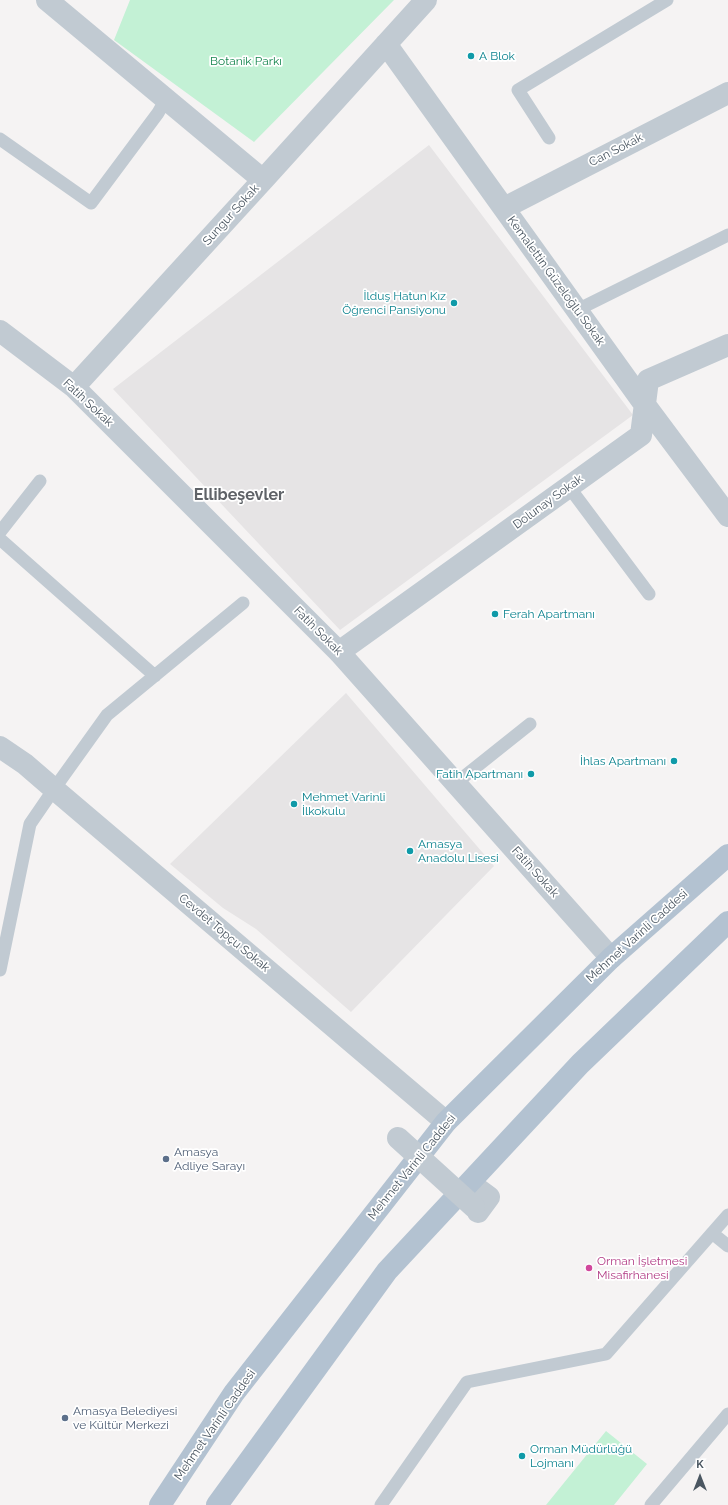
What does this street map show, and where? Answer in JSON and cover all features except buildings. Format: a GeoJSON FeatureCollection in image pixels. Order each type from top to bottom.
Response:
{"type":"FeatureCollection","features":[{"type":"Feature","properties":{"kind":"main road","name":"Mehmet Varinli Caddesi"},"geometry":{"type":"LineString","coordinates":[[160,1505],[234,1393],[446,1122],[611,958],[728,854]]}},
{"type":"Feature","properties":{"kind":"main road"},"geometry":{"type":"LineString","coordinates":[[217,1505],[387,1271],[580,1064],[728,922]]}},
{"type":"Feature","properties":{"kind":"street","name":"Sungur Sokak"},"geometry":{"type":"LineString","coordinates":[[47,0],[263,180],[74,387]]}},
{"type":"Feature","properties":{"kind":"street"},"geometry":{"type":"LineString","coordinates":[[263,180],[426,0]]}},
{"type":"Feature","properties":{"kind":"street","name":"Kemalettin Güzeloğlu Sokak"},"geometry":{"type":"LineString","coordinates":[[386,44],[645,404],[728,516]]}},
{"type":"Feature","properties":{"kind":"street","name":"Can Sokak"},"geometry":{"type":"LineString","coordinates":[[504,208],[728,93]]}},
{"type":"Feature","properties":{"kind":"street","name":"Fatih Sokak"},"geometry":{"type":"LineString","coordinates":[[0,331],[74,387],[339,652],[611,958]]}},
{"type":"Feature","properties":{"kind":"street","name":"Dolunay Sokak"},"geometry":{"type":"LineString","coordinates":[[339,652],[641,435],[648,380],[728,346]]}},
{"type":"Feature","properties":{"kind":"street","name":"Cevdet Topçu Sokak"},"geometry":{"type":"LineString","coordinates":[[3,755],[54,788],[446,1122]]}},
{"type":"Feature","properties":{"kind":"street"},"geometry":{"type":"LineString","coordinates":[[398,1138],[476,1210],[489,1197],[470,1182]]}},
{"type":"Feature","properties":{"kind":"lane"},"geometry":{"type":"LineString","coordinates":[[549,138],[518,90],[667,0]]}},
{"type":"Feature","properties":{"kind":"lane"},"geometry":{"type":"LineString","coordinates":[[0,139],[91,203],[158,113],[166,99]]}},
{"type":"Feature","properties":{"kind":"lane"},"geometry":{"type":"LineString","coordinates":[[577,310],[728,235]]}},
{"type":"Feature","properties":{"kind":"lane"},"geometry":{"type":"LineString","coordinates":[[0,532],[40,481]]}},
{"type":"Feature","properties":{"kind":"lane"},"geometry":{"type":"LineString","coordinates":[[568,487],[649,594]]}},
{"type":"Feature","properties":{"kind":"lane"},"geometry":{"type":"LineString","coordinates":[[0,540],[155,676]]}},
{"type":"Feature","properties":{"kind":"lane"},"geometry":{"type":"LineString","coordinates":[[0,970],[30,824],[107,715],[243,603]]}},
{"type":"Feature","properties":{"kind":"lane"},"geometry":{"type":"LineString","coordinates":[[456,783],[530,724]]}},
{"type":"Feature","properties":{"kind":"lane"},"geometry":{"type":"LineString","coordinates":[[382,1505],[467,1382],[606,1354],[728,1215]]}},
{"type":"Feature","properties":{"kind":"lane"},"geometry":{"type":"LineString","coordinates":[[712,1233],[728,1246]]}},
{"type":"Feature","properties":{"kind":"lane"},"geometry":{"type":"LineString","coordinates":[[651,1505],[728,1414]]}},
{"type":"Feature","properties":{"kind":"shaded area"},"geometry":{"type":"Polygon","coordinates":[[[429,145],[633,415],[340,630],[113,389],[429,145]]]}},
{"type":"Feature","properties":{"kind":"shaded area"},"geometry":{"type":"Polygon","coordinates":[[[346,693],[494,866],[351,1012],[256,929],[223,908],[170,864],[346,693]]]}},
{"type":"Feature","properties":{"kind":"green space","name":"Botanik Parkı"},"geometry":{"type":"Polygon","coordinates":[[[130,0],[394,0],[254,142],[114,40],[130,0]]]}},
{"type":"Feature","properties":{"kind":"green space"},"geometry":{"type":"Polygon","coordinates":[[[606,1431],[647,1464],[614,1505],[546,1505],[606,1431]]]}},
{"type":"Feature","properties":{"kind":"place","name":"A Blok"},"geometry":{"type":"Point","coordinates":[471,56]}},
{"type":"Feature","properties":{"kind":"place","name":"İlduş Hatun Kız Öğrenci Pansiyonu"},"geometry":{"type":"Point","coordinates":[454,303]}},
{"type":"Feature","properties":{"kind":"place","name":"Ferah Apartmanı"},"geometry":{"type":"Point","coordinates":[495,614]}},
{"type":"Feature","properties":{"kind":"place","name":"İhlas Apartmanı"},"geometry":{"type":"Point","coordinates":[674,761]}},
{"type":"Feature","properties":{"kind":"place","name":"Fatih Apartmanı"},"geometry":{"type":"Point","coordinates":[531,774]}},
{"type":"Feature","properties":{"kind":"place","name":"Mehmet Varinli İlkokulu"},"geometry":{"type":"Point","coordinates":[294,804]}},
{"type":"Feature","properties":{"kind":"place","name":"Amasya Anadolu Lisesi"},"geometry":{"type":"Point","coordinates":[410,851]}},
{"type":"Feature","properties":{"kind":"place","name":"Amasya Adliye Sarayı"},"geometry":{"type":"Point","coordinates":[166,1159]}},
{"type":"Feature","properties":{"kind":"place","name":"Orman İşletmesi Misafirhanesi"},"geometry":{"type":"Point","coordinates":[589,1268]}},
{"type":"Feature","properties":{"kind":"place","name":"Amasya Belediyesi ve Kültür Merkezi"},"geometry":{"type":"Point","coordinates":[65,1418]}},
{"type":"Feature","properties":{"kind":"place","name":"Orman Müdürlüğü Lojmanı"},"geometry":{"type":"Point","coordinates":[522,1456]}},
{"type":"Feature","properties":{"kind":"district","name":"Ellibeşevler"},"geometry":{"type":"Point","coordinates":[239,495]}}]}
